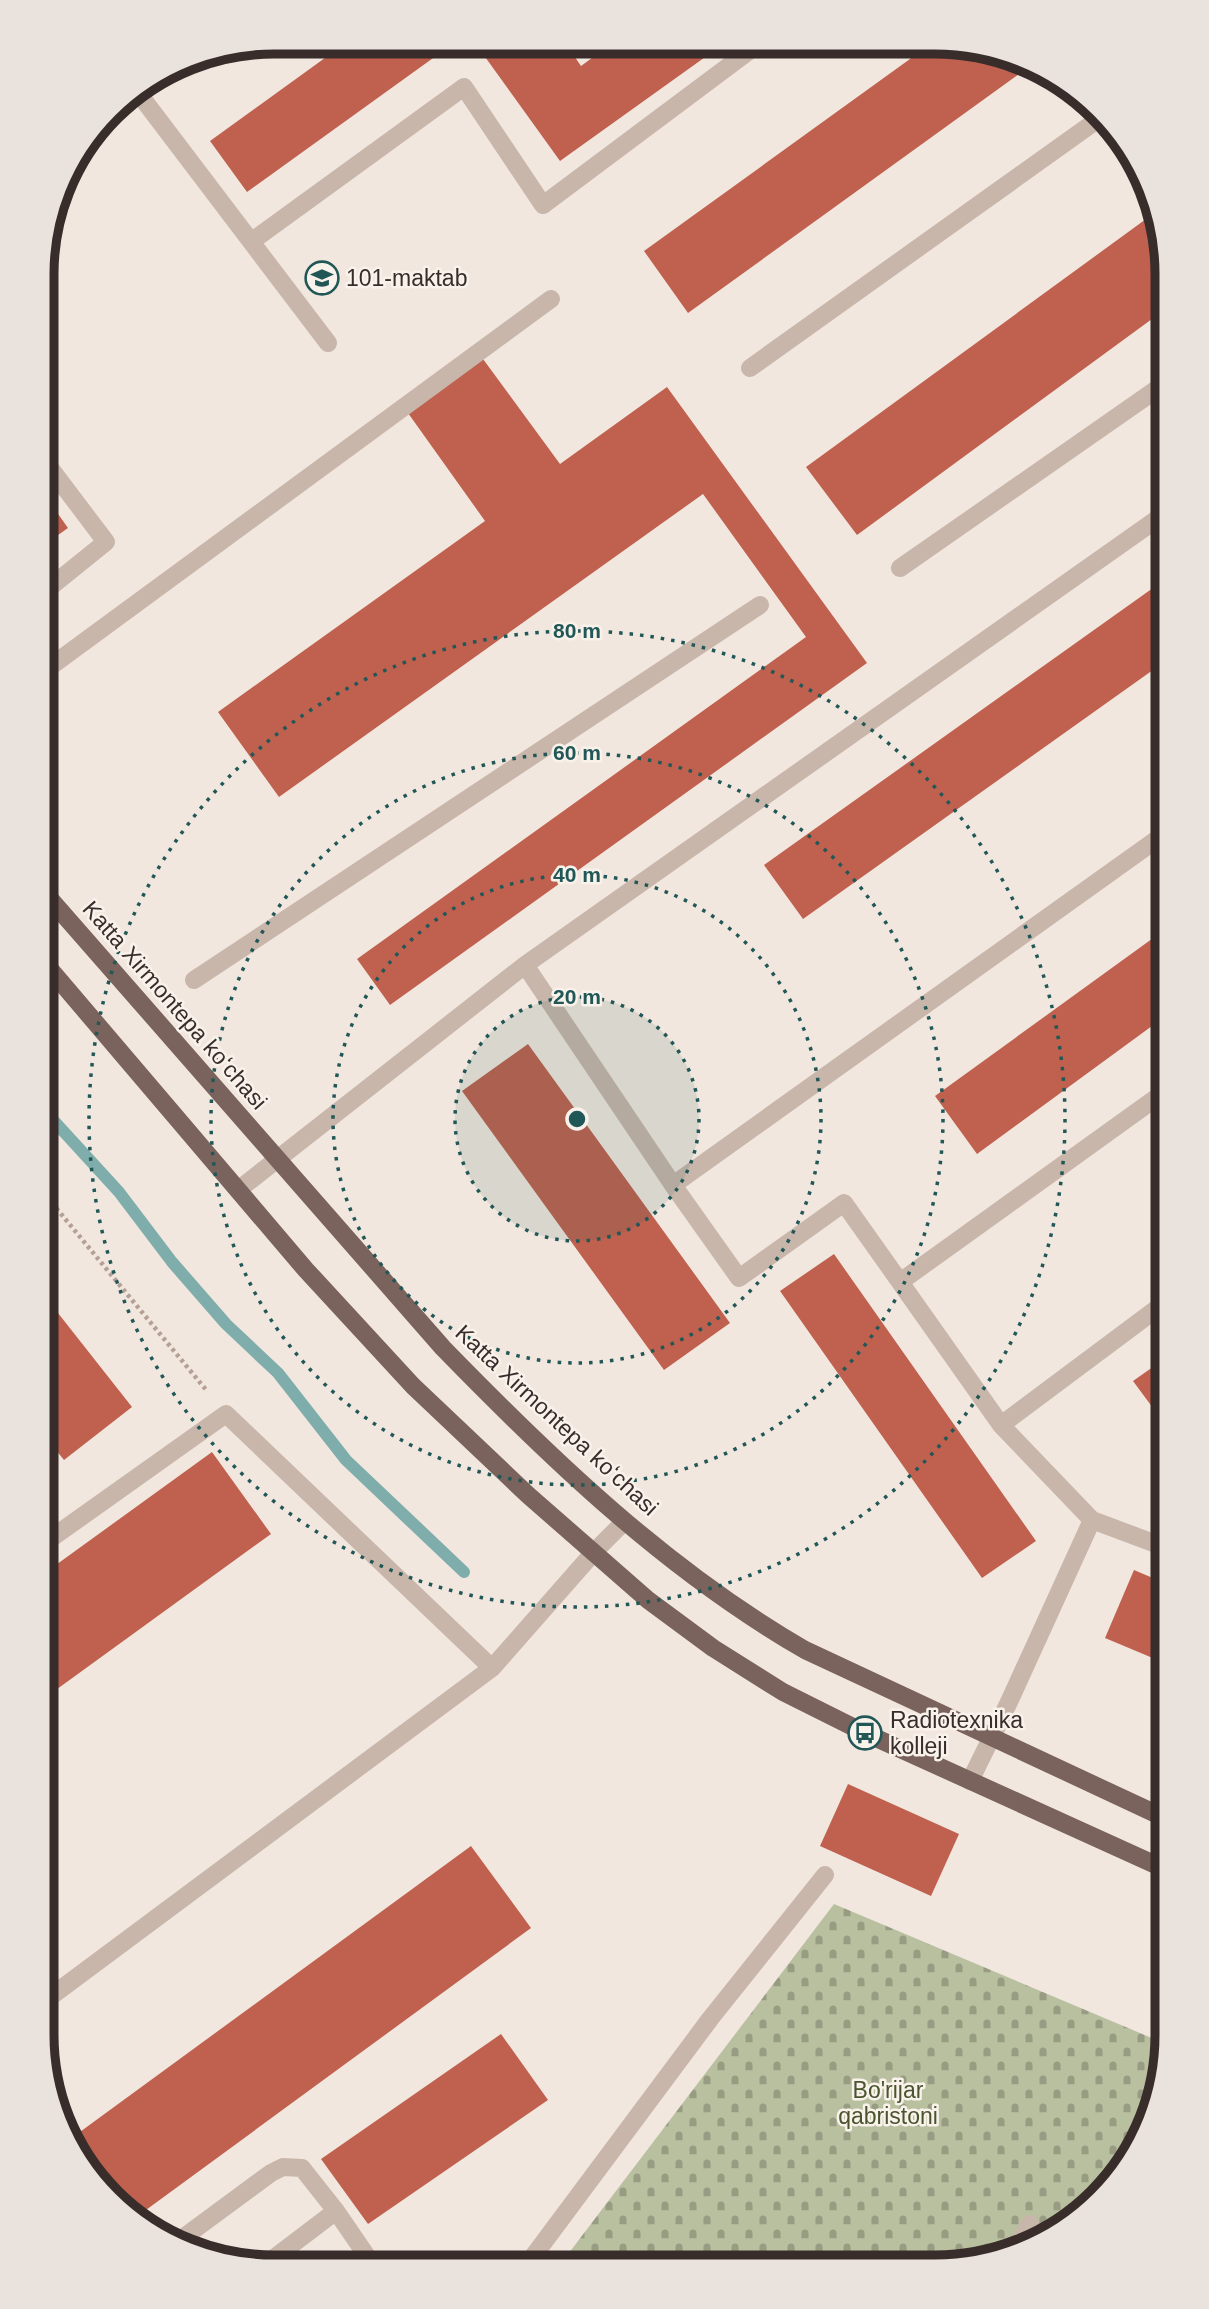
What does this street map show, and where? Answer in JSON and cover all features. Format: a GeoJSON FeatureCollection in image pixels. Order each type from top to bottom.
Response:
{"type":"FeatureCollection","features":[{"type":"Feature","properties":{"kind":"main road","name":"Katta Xirmontepa koʻchasi"},"geometry":{"type":"LineString","coordinates":[[54,904],[443,1348],[502,1408],[624,1522],[769,1629],[805,1650],[1154,1813]]}},
{"type":"Feature","properties":{"kind":"main road"},"geometry":{"type":"LineString","coordinates":[[54,974],[306,1270],[413,1387],[469,1442],[648,1600],[713,1648],[783,1692],[864,1733],[1154,1864]]}},
{"type":"Feature","properties":{"kind":"street"},"geometry":{"type":"LineString","coordinates":[[252,241],[464,87],[543,205],[745,54]]}},
{"type":"Feature","properties":{"kind":"street"},"geometry":{"type":"LineString","coordinates":[[142,98],[328,343]]}},
{"type":"Feature","properties":{"kind":"street"},"geometry":{"type":"LineString","coordinates":[[750,368],[1094,123]]}},
{"type":"Feature","properties":{"kind":"street"},"geometry":{"type":"LineString","coordinates":[[54,664],[551,299]]}},
{"type":"Feature","properties":{"kind":"street"},"geometry":{"type":"LineString","coordinates":[[900,568],[1155,390]]}},
{"type":"Feature","properties":{"kind":"street"},"geometry":{"type":"LineString","coordinates":[[54,473],[106,542],[54,584]]}},
{"type":"Feature","properties":{"kind":"street"},"geometry":{"type":"LineString","coordinates":[[238,1190],[525,965],[1155,521]]}},
{"type":"Feature","properties":{"kind":"street"},"geometry":{"type":"LineString","coordinates":[[194,979],[760,605]]}},
{"type":"Feature","properties":{"kind":"street"},"geometry":{"type":"LineString","coordinates":[[673,1185],[1155,841]]}},
{"type":"Feature","properties":{"kind":"street"},"geometry":{"type":"LineString","coordinates":[[525,965],[739,1278],[844,1203],[1001,1425],[1092,1520],[1154,1543]]}},
{"type":"Feature","properties":{"kind":"street"},"geometry":{"type":"LineString","coordinates":[[900,1282],[1155,1099]]}},
{"type":"Feature","properties":{"kind":"street"},"geometry":{"type":"LineString","coordinates":[[1001,1425],[1154,1310]]}},
{"type":"Feature","properties":{"kind":"street"},"geometry":{"type":"LineString","coordinates":[[54,1534],[226,1414],[492,1668]]}},
{"type":"Feature","properties":{"kind":"street"},"geometry":{"type":"LineString","coordinates":[[970,1781],[992,1739],[1092,1520]]}},
{"type":"Feature","properties":{"kind":"street"},"geometry":{"type":"LineString","coordinates":[[54,1994],[492,1668],[594,1552],[624,1522]]}},
{"type":"Feature","properties":{"kind":"street"},"geometry":{"type":"LineString","coordinates":[[534,2255],[710,2019],[825,1875]]}},
{"type":"Feature","properties":{"kind":"street"},"geometry":{"type":"LineString","coordinates":[[186,2236],[271,2173],[284,2167],[302,2168],[366,2255]]}},
{"type":"Feature","properties":{"kind":"street"},"geometry":{"type":"LineString","coordinates":[[278,2255],[336,2211]]}},
{"type":"Feature","properties":{"kind":"street"},"geometry":{"type":"LineString","coordinates":[[1024,2235],[1030,2224]]}},
{"type":"Feature","properties":{"kind":"path"},"geometry":{"type":"LineString","coordinates":[[54,1205],[226,1414]]}},
{"type":"Feature","properties":{"kind":"green space","name":"Bo'rijar qabristoni"},"geometry":{"type":"Polygon","coordinates":[[[834,1904],[1154,2039],[1151,2078],[1143,2105],[1132,2132],[1109,2169],[1080,2200],[1057,2218],[1005,2243],[978,2251],[935,2255],[567,2255],[834,1904]]]}},
{"type":"Feature","properties":{"kind":"building"},"geometry":{"type":"Polygon","coordinates":[[[330,54],[439,54],[247,192],[210,141],[330,54]]]}},
{"type":"Feature","properties":{"kind":"building"},"geometry":{"type":"Polygon","coordinates":[[[483,54],[573,54],[581,66],[597,54],[709,54],[560,161],[483,54]]]}},
{"type":"Feature","properties":{"kind":"building"},"geometry":{"type":"Polygon","coordinates":[[[917,54],[978,58],[1021,73],[688,313],[644,251],[917,54]]]}},
{"type":"Feature","properties":{"kind":"building"},"geometry":{"type":"Polygon","coordinates":[[[1147,218],[1153,246],[1155,317],[857,535],[806,467],[1147,218]]]}},
{"type":"Feature","properties":{"kind":"building"},"geometry":{"type":"Polygon","coordinates":[[[483,359],[560,464],[667,387],[867,663],[390,1005],[357,959],[806,637],[703,494],[279,797],[218,712],[485,521],[408,413],[483,359]]]}},
{"type":"Feature","properties":{"kind":"building"},"geometry":{"type":"Polygon","coordinates":[[[54,508],[68,528],[54,538],[54,508]]]}},
{"type":"Feature","properties":{"kind":"building"},"geometry":{"type":"Polygon","coordinates":[[[1155,587],[1155,669],[803,919],[764,865],[1155,587]]]}},
{"type":"Feature","properties":{"kind":"building"},"geometry":{"type":"Polygon","coordinates":[[[1155,937],[1155,1024],[977,1154],[935,1096],[1155,937]]]}},
{"type":"Feature","properties":{"kind":"building"},"geometry":{"type":"Polygon","coordinates":[[[528,1044],[730,1323],[664,1370],[462,1091],[528,1044]]]}},
{"type":"Feature","properties":{"kind":"building"},"geometry":{"type":"Polygon","coordinates":[[[834,1254],[1036,1541],[982,1578],[780,1291],[834,1254]]]}},
{"type":"Feature","properties":{"kind":"building"},"geometry":{"type":"Polygon","coordinates":[[[54,1308],[132,1407],[64,1460],[54,1448],[54,1308]]]}},
{"type":"Feature","properties":{"kind":"building"},"geometry":{"type":"Polygon","coordinates":[[[1154,1366],[1154,1410],[1133,1381],[1154,1366]]]}},
{"type":"Feature","properties":{"kind":"building"},"geometry":{"type":"Polygon","coordinates":[[[212,1452],[271,1534],[54,1691],[54,1566],[212,1452]]]}},
{"type":"Feature","properties":{"kind":"building"},"geometry":{"type":"Polygon","coordinates":[[[1134,1570],[1154,1579],[1154,1659],[1105,1638],[1134,1570]]]}},
{"type":"Feature","properties":{"kind":"building"},"geometry":{"type":"Polygon","coordinates":[[[848,1784],[959,1834],[931,1896],[820,1846],[848,1784]]]}},
{"type":"Feature","properties":{"kind":"building"},"geometry":{"type":"Polygon","coordinates":[[[471,1846],[531,1928],[144,2212],[109,2180],[91,2157],[78,2133],[471,1846]]]}},
{"type":"Feature","properties":{"kind":"building"},"geometry":{"type":"Polygon","coordinates":[[[501,2034],[548,2100],[368,2224],[321,2159],[501,2034]]]}},
{"type":"Feature","properties":{"kind":"waterway"},"geometry":{"type":"LineString","coordinates":[[54,1121],[119,1192],[172,1262],[226,1324],[278,1373],[346,1460],[464,1572]]}},
{"type":"Feature","properties":{"kind":"place","name":"101-maktab"},"geometry":{"type":"Point","coordinates":[322,278]}},
{"type":"Feature","properties":{"kind":"place","name":"Radiotexnika kolleji"},"geometry":{"type":"Point","coordinates":[865,1733]}}]}
